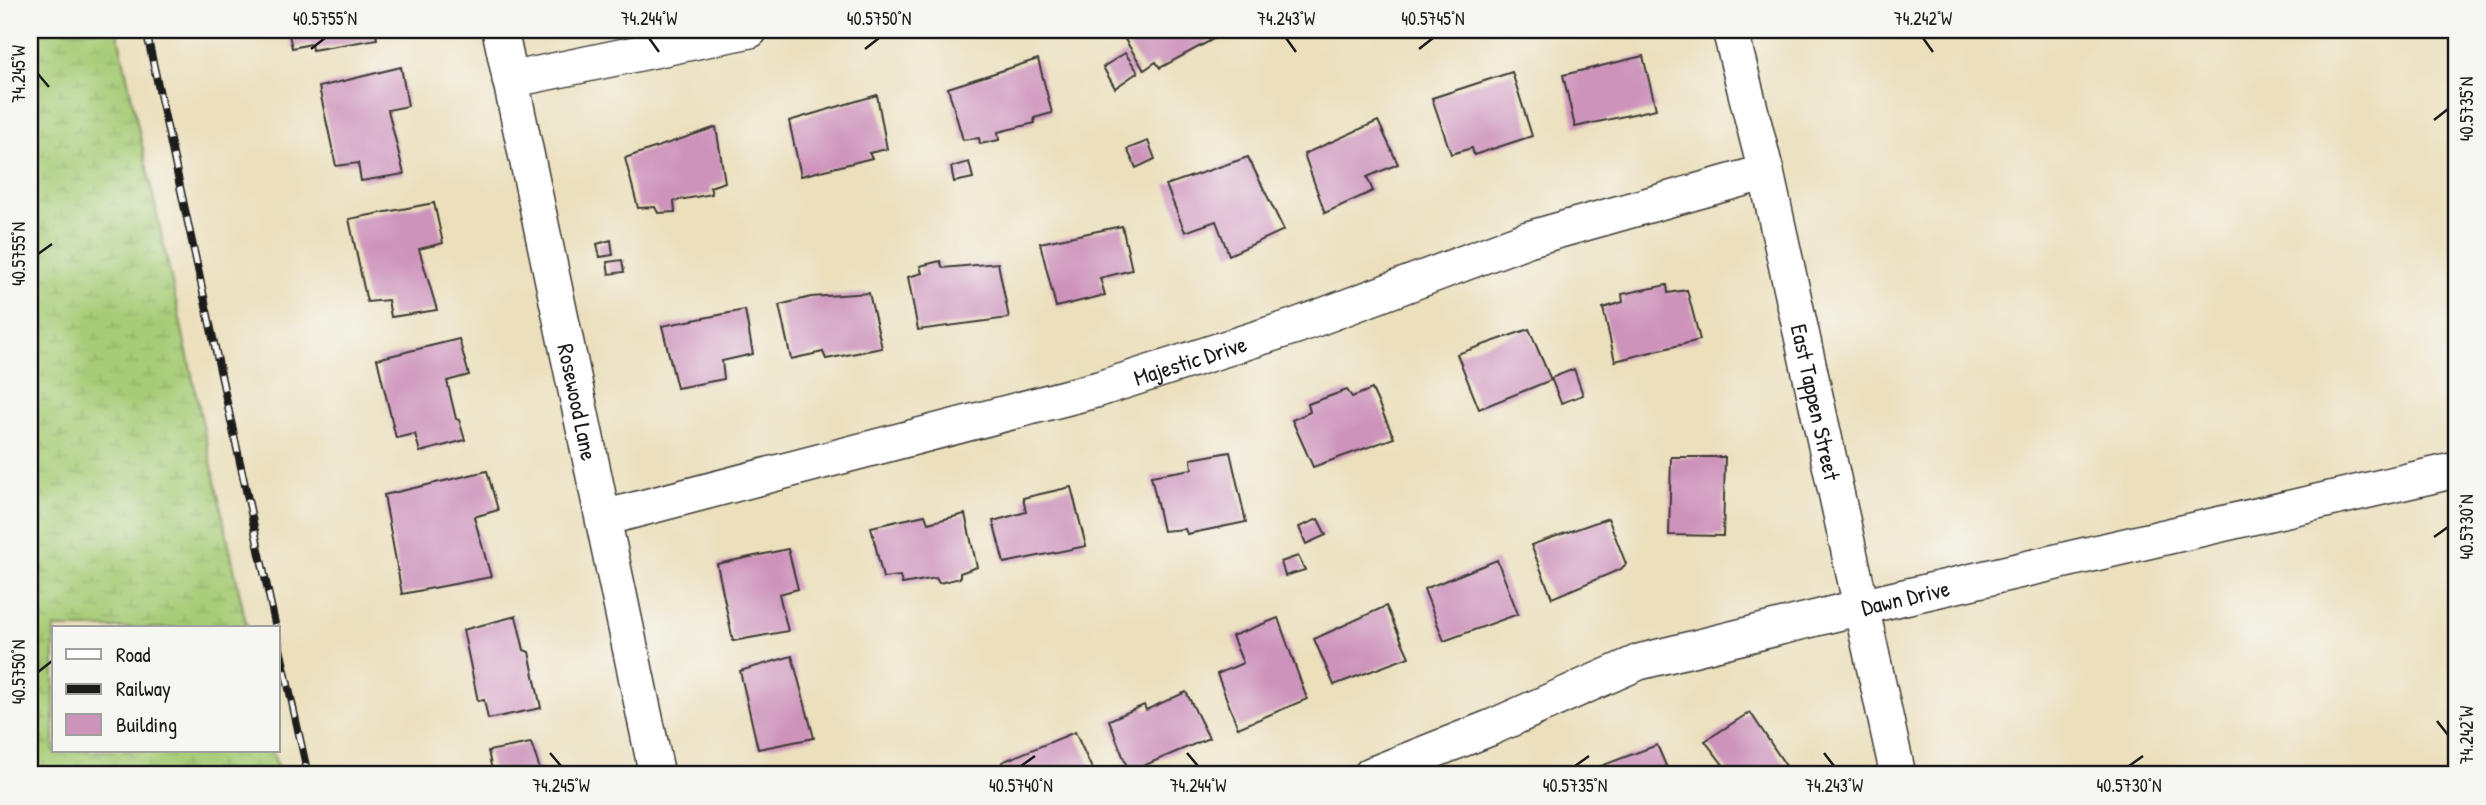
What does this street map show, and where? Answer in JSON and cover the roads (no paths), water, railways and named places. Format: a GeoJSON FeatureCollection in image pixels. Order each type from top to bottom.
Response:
{"type":"FeatureCollection","features":[{"type":"Feature","properties":{"kind":"street","name":"Rosewood Lane"},"geometry":{"type":"LineString","coordinates":[[500,30],[657,775]]}},
{"type":"Feature","properties":{"kind":"street"},"geometry":{"type":"LineString","coordinates":[[510,80],[750,30]]}},
{"type":"Feature","properties":{"kind":"street","name":"East Tappen Street"},"geometry":{"type":"LineString","coordinates":[[1730,30],[1766,172],[1898,775]]}},
{"type":"Feature","properties":{"kind":"street","name":"Majestic Drive"},"geometry":{"type":"LineString","coordinates":[[604,518],[1099,389],[1296,326],[1528,239],[1766,172]]}},
{"type":"Feature","properties":{"kind":"street","name":"Dawn Drive"},"geometry":{"type":"LineString","coordinates":[[1371,775],[1490,728],[1639,663],[1861,607],[2456,470]]}},
{"type":"Feature","properties":{"kind":"railway"},"geometry":{"type":"LineString","coordinates":[[146,30],[276,626]]}},
{"type":"Feature","properties":{"kind":"railway"},"geometry":{"type":"LineString","coordinates":[[280,648],[308,775]]}}]}
